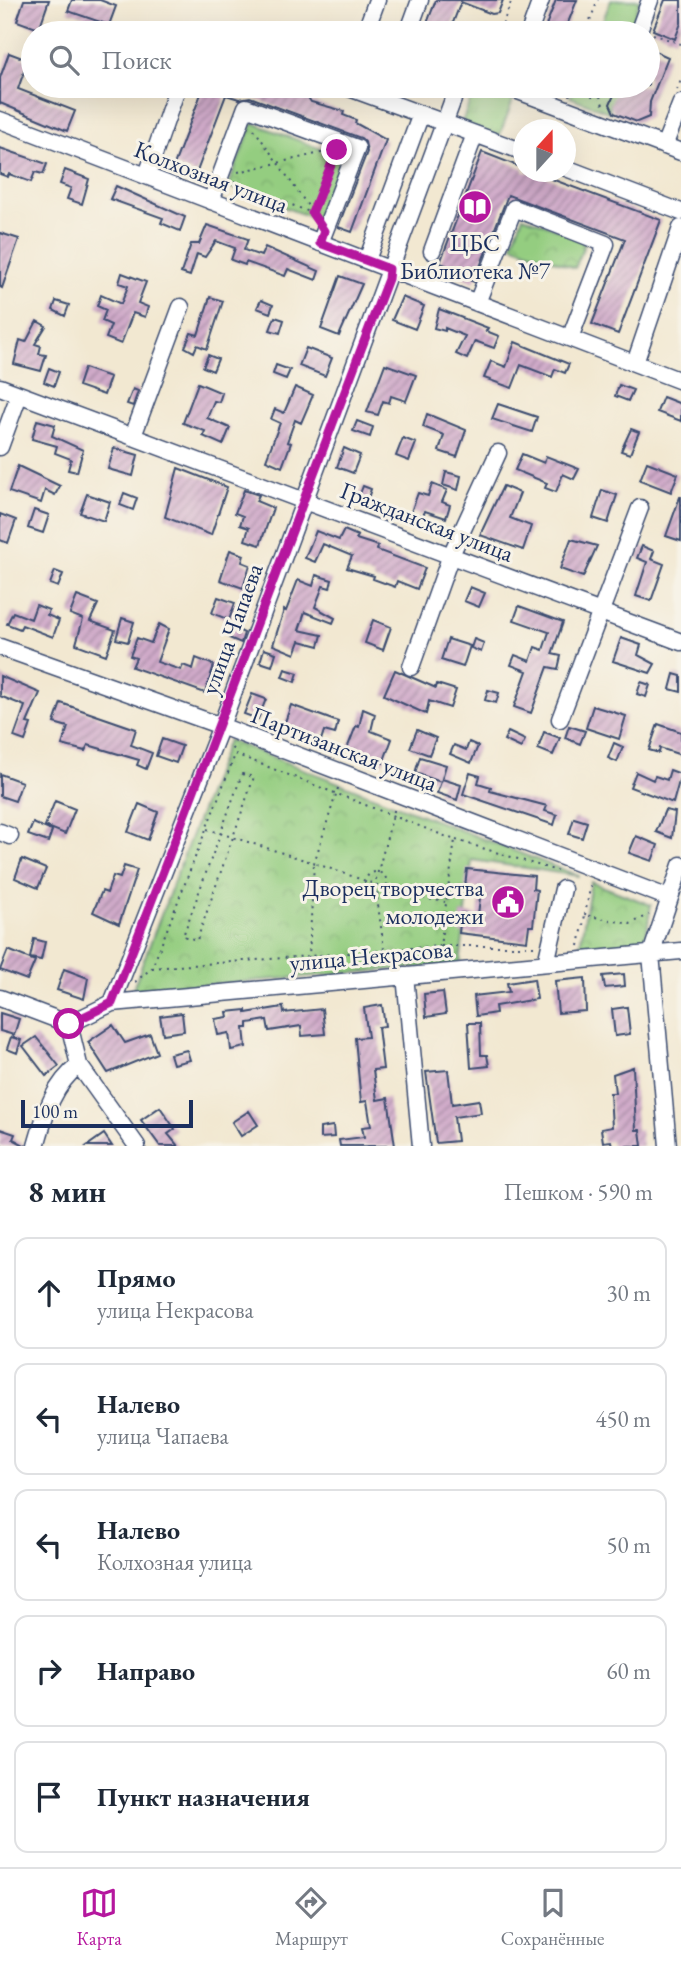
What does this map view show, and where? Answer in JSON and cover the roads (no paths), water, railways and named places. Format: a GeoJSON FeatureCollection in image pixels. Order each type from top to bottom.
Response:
{"type":"FeatureCollection","features":[{"type":"Feature","properties":{"kind":"street"},"geometry":{"type":"LineString","coordinates":[[369,21],[377,0]]}},
{"type":"Feature","properties":{"kind":"street"},"geometry":{"type":"LineString","coordinates":[[412,21],[420,0]]}},
{"type":"Feature","properties":{"kind":"street"},"geometry":{"type":"LineString","coordinates":[[645,21],[650,0]]}},
{"type":"Feature","properties":{"kind":"street"},"geometry":{"type":"LineString","coordinates":[[533,21],[539,1]]}},
{"type":"Feature","properties":{"kind":"street"},"geometry":{"type":"LineString","coordinates":[[147,176],[174,98]]}},
{"type":"Feature","properties":{"kind":"street"},"geometry":{"type":"LineString","coordinates":[[377,98],[513,148]]}},
{"type":"Feature","properties":{"kind":"street","name":"улица Чапаева"},"geometry":{"type":"LineString","coordinates":[[112,1003],[221,726],[303,499],[388,279],[389,269],[452,98]]}},
{"type":"Feature","properties":{"kind":"street"},"geometry":{"type":"LineString","coordinates":[[538,98],[681,152]]}},
{"type":"Feature","properties":{"kind":"street"},"geometry":{"type":"LineString","coordinates":[[664,146],[681,103]]}},
{"type":"Feature","properties":{"kind":"street"},"geometry":{"type":"LineString","coordinates":[[211,201],[246,107],[357,148],[322,237]]}},
{"type":"Feature","properties":{"kind":"street"},"geometry":{"type":"LineString","coordinates":[[366,260],[421,114]]}},
{"type":"Feature","properties":{"kind":"street","name":"Колхозная улица"},"geometry":{"type":"LineString","coordinates":[[0,120],[211,201],[322,237],[366,260],[681,381]]}},
{"type":"Feature","properties":{"kind":"street"},"geometry":{"type":"LineString","coordinates":[[432,251],[475,134]]}},
{"type":"Feature","properties":{"kind":"street"},"geometry":{"type":"LineString","coordinates":[[576,172],[681,212]]}},
{"type":"Feature","properties":{"kind":"street"},"geometry":{"type":"LineString","coordinates":[[477,303],[514,208],[525,212],[606,244],[570,338]]}},
{"type":"Feature","properties":{"kind":"street"},"geometry":{"type":"LineString","coordinates":[[635,363],[681,228]]}},
{"type":"Feature","properties":{"kind":"street"},"geometry":{"type":"LineString","coordinates":[[133,436],[181,307]]}},
{"type":"Feature","properties":{"kind":"street","name":"Гражданская улица"},"geometry":{"type":"LineString","coordinates":[[0,387],[681,642]]}},
{"type":"Feature","properties":{"kind":"street"},"geometry":{"type":"LineString","coordinates":[[0,447],[19,395]]}},
{"type":"Feature","properties":{"kind":"street"},"geometry":{"type":"LineString","coordinates":[[411,667],[450,555],[498,453]]}},
{"type":"Feature","properties":{"kind":"street"},"geometry":{"type":"LineString","coordinates":[[560,719],[640,508]]}},
{"type":"Feature","properties":{"kind":"street","name":"Партизанская улица"},"geometry":{"type":"LineString","coordinates":[[0,647],[221,726],[669,898]]}},
{"type":"Feature","properties":{"kind":"street"},"geometry":{"type":"LineString","coordinates":[[668,1146],[651,954],[681,865]]}},
{"type":"Feature","properties":{"kind":"street"},"geometry":{"type":"LineString","coordinates":[[546,963],[563,888]]}},
{"type":"Feature","properties":{"kind":"street","name":"улица Некрасова"},"geometry":{"type":"LineString","coordinates":[[69,1024],[112,1003],[681,951]]}},
{"type":"Feature","properties":{"kind":"street"},"geometry":{"type":"LineString","coordinates":[[405,975],[421,1146]]}},
{"type":"Feature","properties":{"kind":"street"},"geometry":{"type":"LineString","coordinates":[[0,998],[69,1024],[79,1065],[137,1146]]}},
{"type":"Feature","properties":{"kind":"street"},"geometry":{"type":"LineString","coordinates":[[36,1146],[55,1092],[67,1074],[79,1065]]}},
{"type":"Feature","properties":{"kind":"place","name":"ЦБС Библиотека №7"},"geometry":{"type":"Point","coordinates":[475,207]}},
{"type":"Feature","properties":{"kind":"place","name":"Дворец творчества молодежи"},"geometry":{"type":"Point","coordinates":[508,902]}}]}
